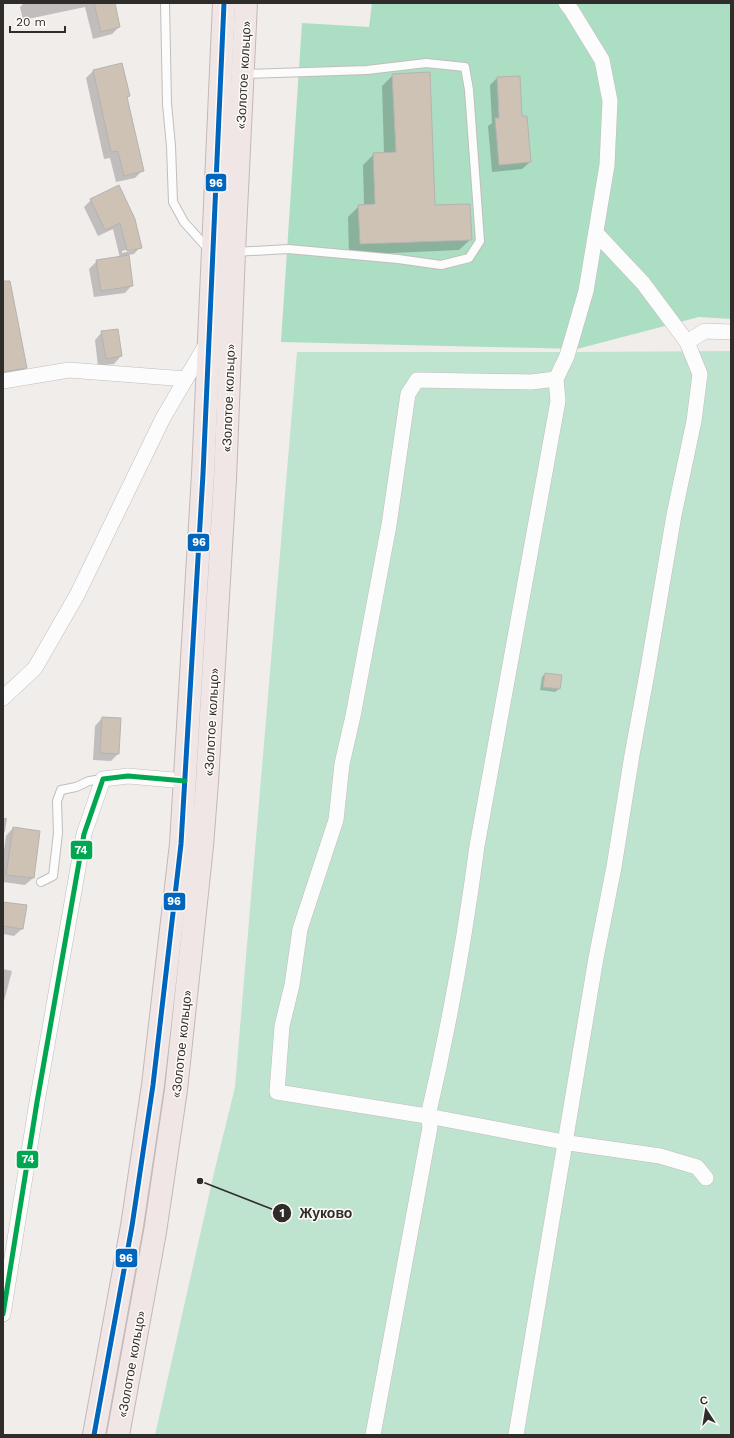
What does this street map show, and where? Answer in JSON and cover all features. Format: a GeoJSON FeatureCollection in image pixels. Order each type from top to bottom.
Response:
{"type":"FeatureCollection","features":[{"type":"Feature","properties":{"kind":"highway","name":"«Золотое кольцо»"},"geometry":{"type":"LineString","coordinates":[[94,1435],[132,1226],[153,1085],[181,844],[209,340],[224,3]]}},
{"type":"Feature","properties":{"kind":"highway","name":"«Золотое кольцо»"},"geometry":{"type":"LineString","coordinates":[[118,1435],[155,1232],[176,1090],[202,846],[208,774],[225,487],[231,317],[246,3]]}},
{"type":"Feature","properties":{"kind":"street"},"geometry":{"type":"LineString","coordinates":[[373,1435],[430,1127],[428,1116],[450,1017],[479,839],[558,401],[556,379],[567,356],[586,291],[607,165],[610,101],[602,60],[566,3]]}},
{"type":"Feature","properties":{"kind":"street"},"geometry":{"type":"LineString","coordinates":[[516,1435],[564,1142],[580,1060],[596,958],[614,867],[674,516],[694,421],[700,374],[687,342],[643,283],[596,233]]}},
{"type":"Feature","properties":{"kind":"street"},"geometry":{"type":"LineString","coordinates":[[3,698],[35,668],[77,594],[163,418],[209,340],[231,317]]}},
{"type":"Feature","properties":{"kind":"street"},"geometry":{"type":"LineString","coordinates":[[687,342],[705,331],[731,332]]}},
{"type":"Feature","properties":{"kind":"street"},"geometry":{"type":"LineString","coordinates":[[3,381],[69,370],[186,379]]}},
{"type":"Feature","properties":{"kind":"street"},"geometry":{"type":"LineString","coordinates":[[556,379],[531,382],[417,380],[408,394],[388,525],[353,716],[342,764],[336,820],[300,929],[292,985],[282,1026],[277,1092],[428,1116],[564,1142],[660,1156],[697,1167],[706,1178]]}},
{"type":"Feature","properties":{"kind":"street"},"geometry":{"type":"LineString","coordinates":[[3,1314],[37,1102],[84,834],[103,779],[128,776],[185,781]]}},
{"type":"Feature","properties":{"kind":"lane"},"geometry":{"type":"LineString","coordinates":[[165,3],[173,202],[184,222],[212,253]]}},
{"type":"Feature","properties":{"kind":"lane"},"geometry":{"type":"LineString","coordinates":[[234,252],[288,249],[398,259],[441,265],[469,258],[480,241],[469,90],[465,67],[426,63],[367,70],[242,74]]}},
{"type":"Feature","properties":{"kind":"lane"},"geometry":{"type":"LineString","coordinates":[[41,882],[53,876],[58,833],[57,801],[61,790],[76,788],[89,781],[103,779]]}},
{"type":"Feature","properties":{"kind":"green space"},"geometry":{"type":"Polygon","coordinates":[[[372,3],[731,3],[731,319],[699,317],[577,349],[281,342],[302,23],[369,27],[372,3]]]}},
{"type":"Feature","properties":{"kind":"green space"},"geometry":{"type":"Polygon","coordinates":[[[731,351],[731,1435],[155,1435],[235,1087],[297,352],[731,351]]]}},
{"type":"Feature","properties":{"kind":"building"},"geometry":{"type":"Polygon","coordinates":[[[94,3],[115,3],[120,27],[101,32],[94,3]]]}},
{"type":"Feature","properties":{"kind":"building"},"geometry":{"type":"Polygon","coordinates":[[[122,63],[130,96],[127,97],[144,171],[124,176],[118,151],[111,152],[93,70],[122,63]]]}},
{"type":"Feature","properties":{"kind":"building"},"geometry":{"type":"Polygon","coordinates":[[[430,72],[435,205],[470,204],[472,240],[360,244],[358,205],[375,204],[373,153],[396,152],[392,74],[430,72]]]}},
{"type":"Feature","properties":{"kind":"building"},"geometry":{"type":"Polygon","coordinates":[[[520,76],[522,116],[527,116],[531,162],[499,165],[495,118],[499,118],[497,77],[520,76]]]}},
{"type":"Feature","properties":{"kind":"building"},"geometry":{"type":"Polygon","coordinates":[[[119,185],[135,219],[142,248],[127,251],[120,223],[105,230],[90,199],[119,185]]]}},
{"type":"Feature","properties":{"kind":"building"},"geometry":{"type":"Polygon","coordinates":[[[129,255],[133,286],[101,291],[96,260],[129,255]]]}},
{"type":"Feature","properties":{"kind":"building"},"geometry":{"type":"Polygon","coordinates":[[[3,281],[10,281],[27,368],[3,372],[3,281]]]}},
{"type":"Feature","properties":{"kind":"building"},"geometry":{"type":"Polygon","coordinates":[[[118,329],[122,356],[106,359],[101,331],[118,329]]]}},
{"type":"Feature","properties":{"kind":"building"},"geometry":{"type":"Polygon","coordinates":[[[545,673],[562,675],[560,689],[543,687],[545,673]]]}},
{"type":"Feature","properties":{"kind":"building"},"geometry":{"type":"Polygon","coordinates":[[[102,717],[121,718],[119,754],[100,753],[102,717]]]}},
{"type":"Feature","properties":{"kind":"building"},"geometry":{"type":"Polygon","coordinates":[[[13,827],[40,831],[34,878],[6,875],[13,827]]]}},
{"type":"Feature","properties":{"kind":"building"},"geometry":{"type":"Polygon","coordinates":[[[3,902],[27,905],[23,929],[3,926],[3,902]]]}},
{"type":"Feature","properties":{"kind":"transit line","name":"96"},"geometry":{"type":"LineString","coordinates":[[94,1435],[132,1226],[153,1085],[181,844],[203,474],[224,3]]}},
{"type":"Feature","properties":{"kind":"transit line","name":"74"},"geometry":{"type":"LineString","coordinates":[[3,1314],[37,1102],[84,834],[103,779],[128,776],[185,781]]}},
{"type":"Feature","properties":{"kind":"place","name":"Жуково"},"geometry":{"type":"Point","coordinates":[200,1181]}}]}
